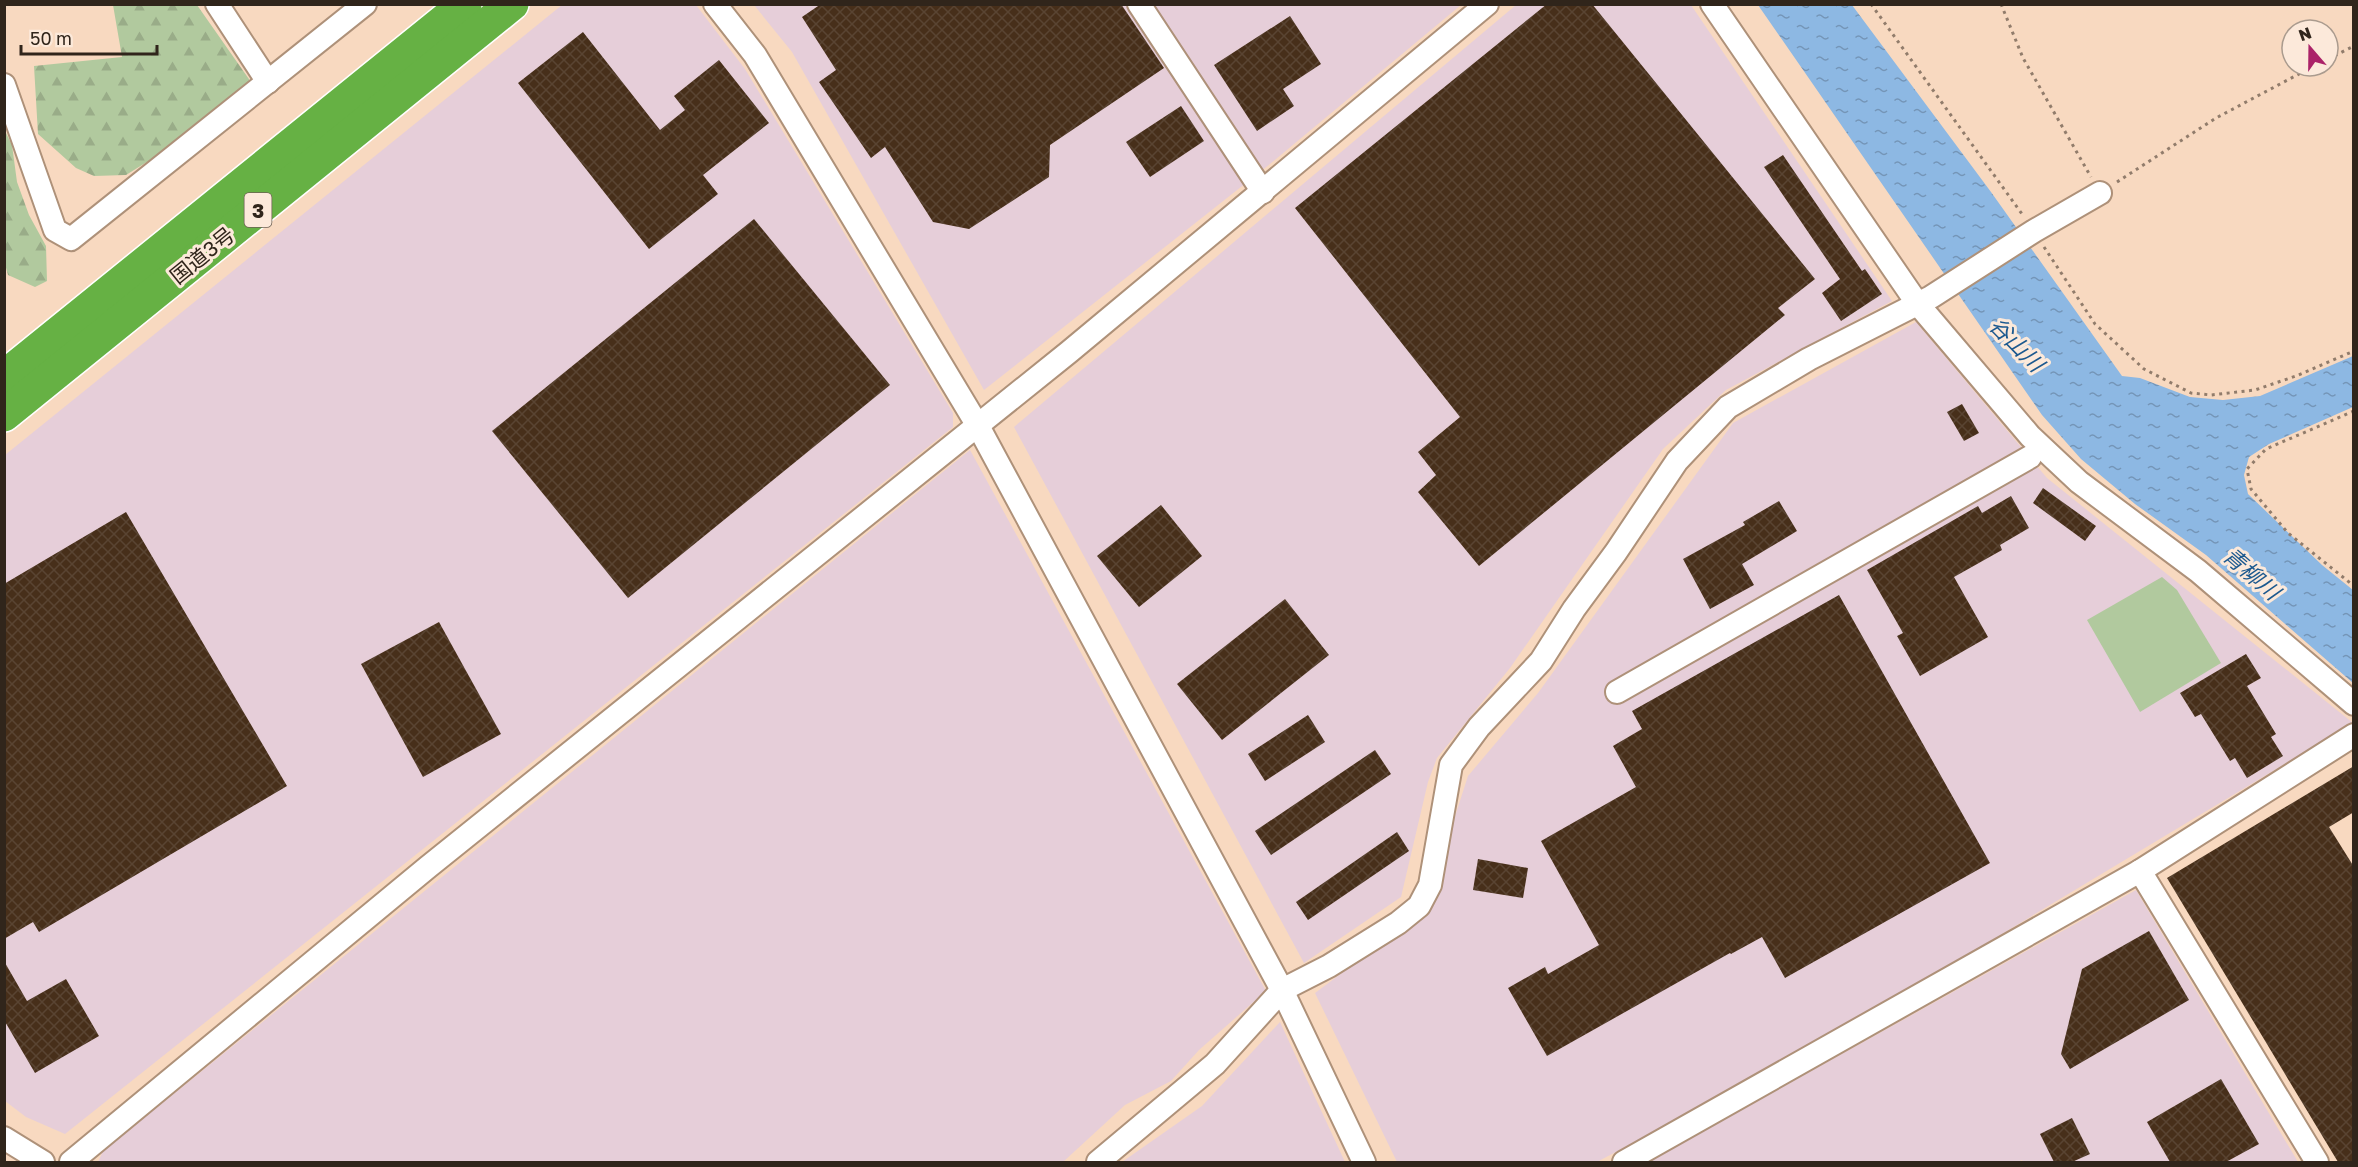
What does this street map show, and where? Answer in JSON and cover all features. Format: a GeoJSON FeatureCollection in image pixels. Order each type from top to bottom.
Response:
{"type":"FeatureCollection","features":[{"type":"Feature","properties":{"kind":"highway","name":"国道3号"},"geometry":{"type":"LineString","coordinates":[[4,377],[465,4]]}},
{"type":"Feature","properties":{"kind":"highway","name":"国道3号"},"geometry":{"type":"LineString","coordinates":[[4,415],[512,4]]}},
{"type":"Feature","properties":{"kind":"street"},"geometry":{"type":"LineString","coordinates":[[217,4],[268,82]]}},
{"type":"Feature","properties":{"kind":"street"},"geometry":{"type":"LineString","coordinates":[[4,86],[55,230],[71,239],[365,4]]}},
{"type":"Feature","properties":{"kind":"street"},"geometry":{"type":"LineString","coordinates":[[716,4],[756,55],[978,426],[1282,990],[1364,1162]]}},
{"type":"Feature","properties":{"kind":"street"},"geometry":{"type":"LineString","coordinates":[[1138,4],[1263,192]]}},
{"type":"Feature","properties":{"kind":"street"},"geometry":{"type":"LineString","coordinates":[[71,1162],[428,867],[978,426],[1263,192],[1486,4]]}},
{"type":"Feature","properties":{"kind":"street"},"geometry":{"type":"LineString","coordinates":[[1712,4],[1924,300],[2030,436],[2079,482],[2198,571],[2354,704]]}},
{"type":"Feature","properties":{"kind":"street"},"geometry":{"type":"LineString","coordinates":[[1098,1162],[1215,1064],[1282,990],[1329,966],[1398,923],[1419,906],[1430,885],[1451,765],[1479,727],[1541,661],[1574,609],[1616,552],[1677,461],[1728,407],[1809,359],[1924,300],[2034,231],[2100,193]]}},
{"type":"Feature","properties":{"kind":"street"},"geometry":{"type":"LineString","coordinates":[[1617,692],[2030,457]]}},
{"type":"Feature","properties":{"kind":"street"},"geometry":{"type":"LineString","coordinates":[[1624,1162],[2140,871],[2354,735]]}},
{"type":"Feature","properties":{"kind":"street"},"geometry":{"type":"LineString","coordinates":[[2140,871],[2317,1162]]}},
{"type":"Feature","properties":{"kind":"street"},"geometry":{"type":"LineString","coordinates":[[4,1138],[43,1162]]}},
{"type":"Feature","properties":{"kind":"path"},"geometry":{"type":"LineString","coordinates":[[1871,4],[2034,231],[2095,324],[2144,369],[2191,393],[2211,395],[2254,390],[2296,376],[2354,351]]}},
{"type":"Feature","properties":{"kind":"path"},"geometry":{"type":"LineString","coordinates":[[2001,4],[2023,58],[2100,193],[2216,118],[2291,78]]}},
{"type":"Feature","properties":{"kind":"path"},"geometry":{"type":"LineString","coordinates":[[2340,53],[2354,46]]}},
{"type":"Feature","properties":{"kind":"path"},"geometry":{"type":"LineString","coordinates":[[2354,411],[2266,449],[2247,469],[2251,489],[2288,533],[2354,586]]}},
{"type":"Feature","properties":{"kind":"shaded area"},"geometry":{"type":"Polygon","coordinates":[[[562,5],[696,5],[745,69],[953,413],[953,427],[65,1134],[26,1117],[5,1101],[5,455],[562,5]]]}},
{"type":"Feature","properties":{"kind":"shaded area"},"geometry":{"type":"Polygon","coordinates":[[[754,5],[1461,5],[1270,164],[984,390],[792,52],[754,5]]]}},
{"type":"Feature","properties":{"kind":"shaded area"},"geometry":{"type":"Polygon","coordinates":[[[1516,5],[1691,5],[1892,301],[1726,390],[1663,449],[1510,668],[1437,758],[1428,782],[1401,897],[1304,963],[1014,427],[1516,5]]]}},
{"type":"Feature","properties":{"kind":"shaded area"},"geometry":{"type":"Polygon","coordinates":[[[1916,322],[2047,478],[2353,723],[1832,1036],[1597,1162],[1397,1162],[1315,993],[1424,912],[1468,776],[1538,693],[1733,423],[1916,322]]]}},
{"type":"Feature","properties":{"kind":"shaded area"},"geometry":{"type":"Polygon","coordinates":[[[970,450],[1266,991],[1199,1050],[1171,1081],[1125,1105],[1063,1162],[98,1162],[103,1151],[970,450]]]}},
{"type":"Feature","properties":{"kind":"shaded area"},"geometry":{"type":"Polygon","coordinates":[[[2136,890],[2298,1162],[2023,1162],[2022,1160],[2018,1162],[1648,1162],[2136,890]]]}},
{"type":"Feature","properties":{"kind":"shaded area"},"geometry":{"type":"Polygon","coordinates":[[[1280,1022],[1345,1162],[1122,1162],[1202,1106],[1280,1022]]]}},
{"type":"Feature","properties":{"kind":"green space"},"geometry":{"type":"Polygon","coordinates":[[[113,5],[197,5],[251,82],[179,142],[126,175],[94,176],[76,168],[38,134],[34,66],[122,57],[113,5]]]}},
{"type":"Feature","properties":{"kind":"green space"},"geometry":{"type":"Polygon","coordinates":[[[4,129],[12,145],[17,182],[29,215],[46,246],[47,281],[35,287],[8,275],[5,264],[4,129]]]}},
{"type":"Feature","properties":{"kind":"green space"},"geometry":{"type":"Polygon","coordinates":[[[2162,577],[2177,590],[2221,663],[2140,712],[2087,620],[2162,577]]]}},
{"type":"Feature","properties":{"kind":"water"},"geometry":{"type":"Polygon","coordinates":[[[1758,5],[1852,5],[1991,192],[2122,376],[2140,378],[2190,397],[2223,400],[2260,396],[2353,356],[2353,407],[2269,444],[2249,457],[2244,475],[2248,494],[2322,565],[2353,590],[2353,683],[2206,555],[2135,504],[2081,459],[2042,415],[1758,5]]]}},
{"type":"Feature","properties":{"kind":"building"},"geometry":{"type":"Polygon","coordinates":[[[821,4],[1121,4],[1164,68],[1050,145],[1049,177],[969,229],[933,222],[885,147],[871,158],[819,82],[836,70],[802,17],[821,4]]]}},
{"type":"Feature","properties":{"kind":"building"},"geometry":{"type":"Polygon","coordinates":[[[1547,4],[1592,4],[1815,279],[1778,308],[1785,315],[1479,566],[1418,492],[1436,475],[1418,452],[1460,417],[1295,208],[1547,4]]]}},
{"type":"Feature","properties":{"kind":"building"},"geometry":{"type":"Polygon","coordinates":[[[1290,16],[1321,64],[1283,89],[1294,106],[1257,131],[1214,65],[1290,16]]]}},
{"type":"Feature","properties":{"kind":"building"},"geometry":{"type":"Polygon","coordinates":[[[583,32],[660,130],[685,110],[674,96],[719,60],[769,123],[703,175],[718,194],[649,249],[518,83],[583,32]]]}},
{"type":"Feature","properties":{"kind":"building"},"geometry":{"type":"Polygon","coordinates":[[[1181,106],[1204,141],[1150,177],[1126,142],[1181,106]]]}},
{"type":"Feature","properties":{"kind":"building"},"geometry":{"type":"Polygon","coordinates":[[[1783,155],[1862,271],[1865,269],[1882,294],[1841,321],[1822,293],[1840,279],[1764,167],[1783,155]]]}},
{"type":"Feature","properties":{"kind":"building"},"geometry":{"type":"Polygon","coordinates":[[[754,219],[890,385],[628,598],[492,431],[754,219]]]}},
{"type":"Feature","properties":{"kind":"building"},"geometry":{"type":"Polygon","coordinates":[[[1962,404],[1979,433],[1964,441],[1947,412],[1962,404]]]}},
{"type":"Feature","properties":{"kind":"building"},"geometry":{"type":"Polygon","coordinates":[[[2043,488],[2096,526],[2085,541],[2033,503],[2043,488]]]}},
{"type":"Feature","properties":{"kind":"building"},"geometry":{"type":"Polygon","coordinates":[[[2011,496],[2029,528],[2000,545],[2002,550],[1954,577],[1988,637],[1920,676],[1897,636],[1903,633],[1867,570],[1978,506],[1982,513],[2011,496]]]}},
{"type":"Feature","properties":{"kind":"building"},"geometry":{"type":"Polygon","coordinates":[[[1779,501],[1797,531],[1742,564],[1754,585],[1710,609],[1683,559],[1745,525],[1743,522],[1779,501]]]}},
{"type":"Feature","properties":{"kind":"building"},"geometry":{"type":"Polygon","coordinates":[[[1161,505],[1202,556],[1139,607],[1097,556],[1161,505]]]}},
{"type":"Feature","properties":{"kind":"building"},"geometry":{"type":"Polygon","coordinates":[[[126,512],[287,786],[39,932],[33,922],[4,939],[4,584],[126,512]]]}},
{"type":"Feature","properties":{"kind":"building"},"geometry":{"type":"Polygon","coordinates":[[[1839,595],[1990,863],[1785,978],[1762,937],[1547,1056],[1508,988],[1545,967],[1548,974],[1599,945],[1541,841],[1636,787],[1613,746],[1642,729],[1632,711],[1839,595]]]}},
{"type":"Feature","properties":{"kind":"building"},"geometry":{"type":"Polygon","coordinates":[[[1285,599],[1329,655],[1222,740],[1177,684],[1285,599]]]}},
{"type":"Feature","properties":{"kind":"building"},"geometry":{"type":"Polygon","coordinates":[[[439,622],[501,734],[423,777],[361,664],[439,622]]]}},
{"type":"Feature","properties":{"kind":"building"},"geometry":{"type":"Polygon","coordinates":[[[2246,654],[2261,678],[2247,686],[2276,734],[2271,737],[2283,756],[2247,778],[2235,758],[2230,761],[2201,714],[2195,717],[2180,693],[2246,654]]]}},
{"type":"Feature","properties":{"kind":"building"},"geometry":{"type":"Polygon","coordinates":[[[1308,715],[1325,742],[1265,781],[1248,754],[1308,715]]]}},
{"type":"Feature","properties":{"kind":"building"},"geometry":{"type":"Polygon","coordinates":[[[1375,750],[1391,774],[1271,855],[1255,831],[1375,750]]]}},
{"type":"Feature","properties":{"kind":"building"},"geometry":{"type":"Polygon","coordinates":[[[2354,766],[2354,812],[2329,827],[2354,867],[2354,1162],[2338,1162],[2167,878],[2354,766]]]}},
{"type":"Feature","properties":{"kind":"building"},"geometry":{"type":"Polygon","coordinates":[[[1397,832],[1409,851],[1308,920],[1296,902],[1397,832]]]}},
{"type":"Feature","properties":{"kind":"building"},"geometry":{"type":"Polygon","coordinates":[[[1478,859],[1528,868],[1523,898],[1473,890],[1478,859]]]}},
{"type":"Feature","properties":{"kind":"building"},"geometry":{"type":"Polygon","coordinates":[[[2149,931],[2189,1000],[2070,1069],[2061,1054],[2082,969],[2149,931]]]}},
{"type":"Feature","properties":{"kind":"building"},"geometry":{"type":"Polygon","coordinates":[[[4,961],[27,1001],[66,979],[99,1036],[35,1073],[4,1020],[4,961]]]}},
{"type":"Feature","properties":{"kind":"building"},"geometry":{"type":"Polygon","coordinates":[[[2221,1079],[2259,1144],[2226,1162],[2170,1162],[2147,1122],[2221,1079]]]}},
{"type":"Feature","properties":{"kind":"building"},"geometry":{"type":"Polygon","coordinates":[[[2072,1118],[2090,1154],[2072,1162],[2054,1162],[2040,1134],[2072,1118]]]}},
{"type":"Feature","properties":{"kind":"water label","name":"谷山川"},"geometry":{"type":"Point","coordinates":[2017,344]}},
{"type":"Feature","properties":{"kind":"water label","name":"青柳川"},"geometry":{"type":"Point","coordinates":[2252,573]}}]}
